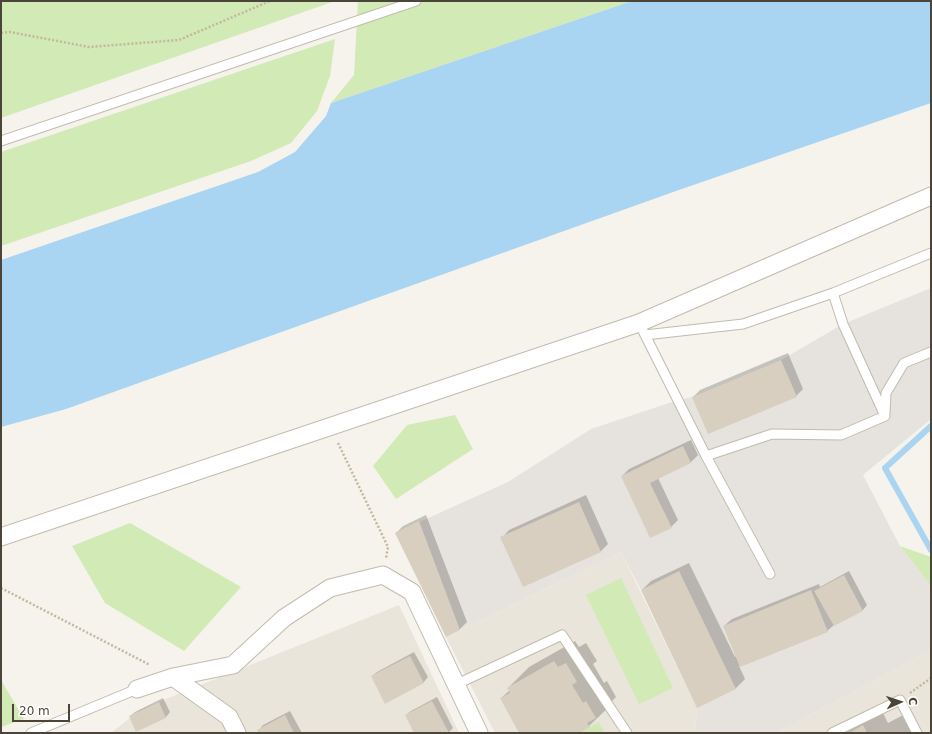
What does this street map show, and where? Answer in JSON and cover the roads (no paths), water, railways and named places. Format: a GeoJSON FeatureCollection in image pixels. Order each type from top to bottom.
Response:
{"type":"FeatureCollection","features":[{"type":"Feature","properties":{"kind":"street"},"geometry":{"type":"LineString","coordinates":[[1,537],[330,426],[642,329],[931,196]]}},
{"type":"Feature","properties":{"kind":"street"},"geometry":{"type":"LineString","coordinates":[[137,689],[173,677],[233,665],[284,618],[330,588],[384,575],[412,592],[478,733]]}},
{"type":"Feature","properties":{"kind":"street"},"geometry":{"type":"LineString","coordinates":[[173,677],[229,717],[237,733]]}},
{"type":"Feature","properties":{"kind":"lane"},"geometry":{"type":"LineString","coordinates":[[1,141],[416,1]]}},
{"type":"Feature","properties":{"kind":"lane"},"geometry":{"type":"LineString","coordinates":[[770,574],[706,456],[642,329],[743,324],[833,293],[931,253]]}},
{"type":"Feature","properties":{"kind":"lane"},"geometry":{"type":"LineString","coordinates":[[833,293],[843,324],[885,416]]}},
{"type":"Feature","properties":{"kind":"lane"},"geometry":{"type":"LineString","coordinates":[[885,416],[886,393],[904,363],[931,352]]}},
{"type":"Feature","properties":{"kind":"lane"},"geometry":{"type":"LineString","coordinates":[[706,456],[772,434],[841,435],[885,416]]}},
{"type":"Feature","properties":{"kind":"lane"},"geometry":{"type":"LineString","coordinates":[[455,686],[562,635],[627,733]]}},
{"type":"Feature","properties":{"kind":"lane"},"geometry":{"type":"LineString","coordinates":[[30,733],[137,689]]}},
{"type":"Feature","properties":{"kind":"lane"},"geometry":{"type":"LineString","coordinates":[[832,733],[900,700],[917,733]]}},
{"type":"Feature","properties":{"kind":"water"},"geometry":{"type":"Polygon","coordinates":[[[632,1],[931,1],[931,103],[676,191],[66,409],[1,427],[1,260],[258,172],[295,152],[326,116],[331,103],[632,1]]]}},
{"type":"Feature","properties":{"kind":"waterway"},"geometry":{"type":"LineString","coordinates":[[931,426],[885,468],[931,550]]}}]}
